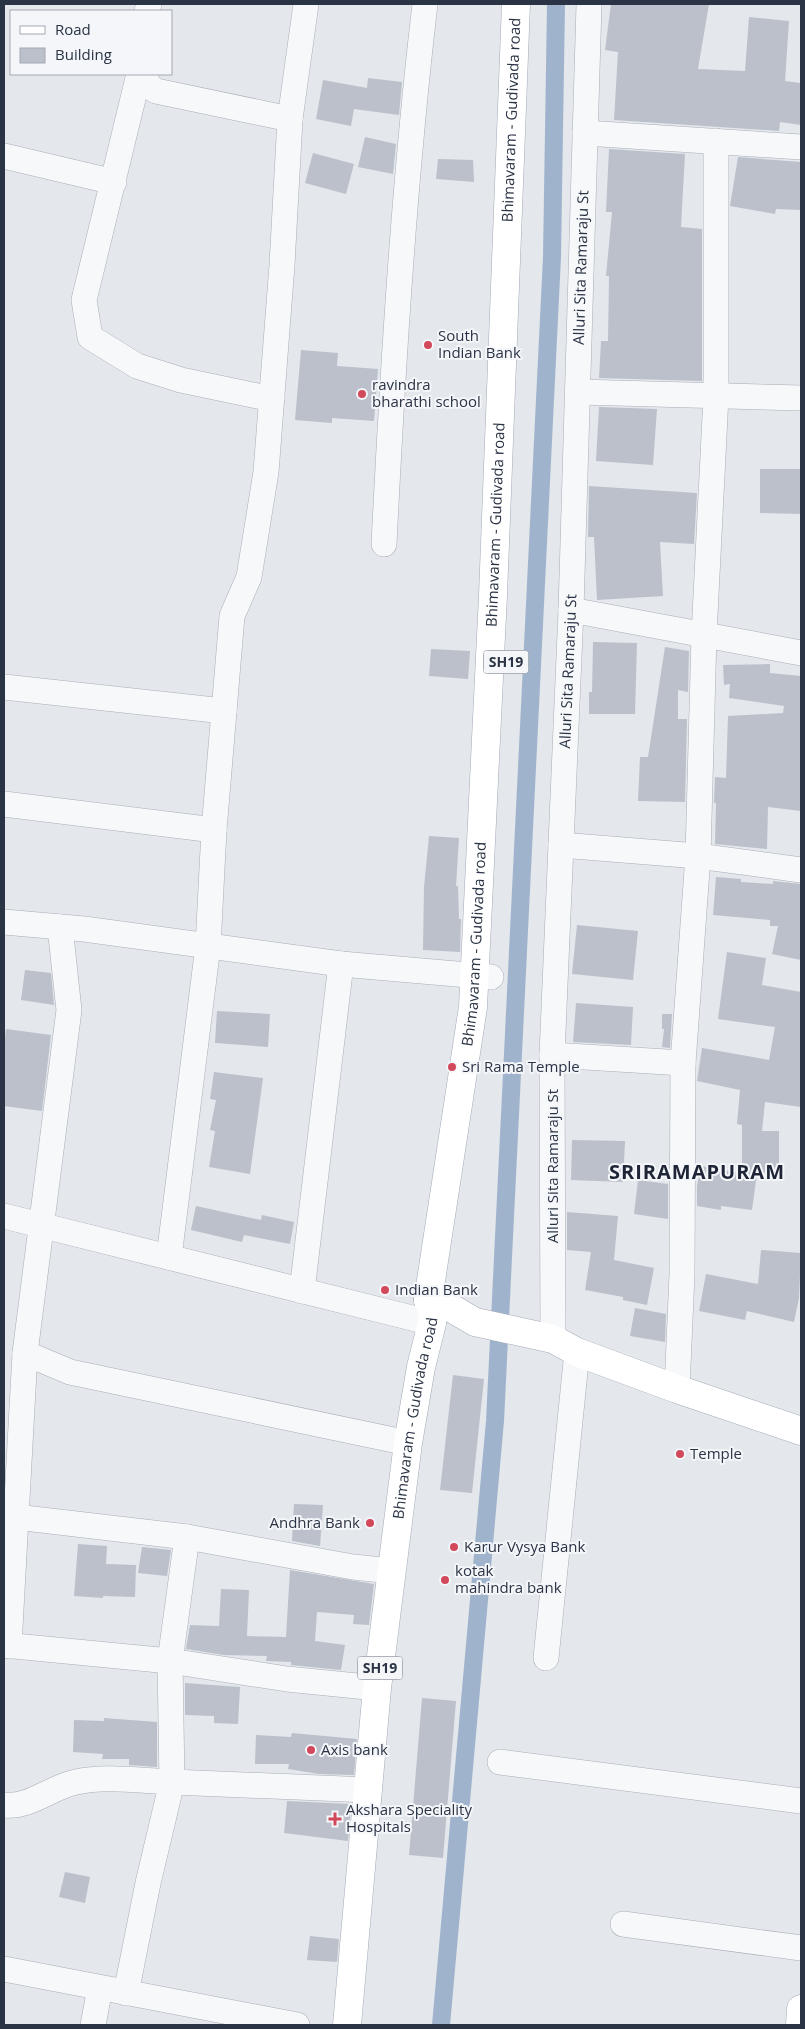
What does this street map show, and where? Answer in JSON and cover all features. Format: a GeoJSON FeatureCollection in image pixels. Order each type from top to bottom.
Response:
{"type":"FeatureCollection","features":[{"type":"Feature","properties":{"kind":"main road","name":"Bhimavaram - Gudivada road"},"geometry":{"type":"LineString","coordinates":[[348,2025],[377,1688],[408,1443],[421,1367],[434,1310],[473,1007],[483,975],[505,504],[520,5]]}},
{"type":"Feature","properties":{"kind":"main road"},"geometry":{"type":"LineString","coordinates":[[434,1310],[475,1322],[543,1336],[577,1352],[677,1389],[801,1431]]}},
{"type":"Feature","properties":{"kind":"main road"},"geometry":{"type":"LineString","coordinates":[[800,2025],[801,2009]]}},
{"type":"Feature","properties":{"kind":"street"},"geometry":{"type":"LineString","coordinates":[[170,1257],[208,946],[214,830],[232,616],[249,577],[266,472],[282,265],[290,120],[306,4]]}},
{"type":"Feature","properties":{"kind":"street"},"geometry":{"type":"LineString","coordinates":[[384,544],[393,381],[412,122],[425,4]]}},
{"type":"Feature","properties":{"kind":"street","name":"Alluri Sita Ramaraju St"},"geometry":{"type":"LineString","coordinates":[[543,1336],[552,1055],[572,610],[589,4]]}},
{"type":"Feature","properties":{"kind":"street"},"geometry":{"type":"LineString","coordinates":[[139,75],[84,300],[90,337],[137,366],[181,380],[272,399]]}},
{"type":"Feature","properties":{"kind":"street"},"geometry":{"type":"LineString","coordinates":[[144,75],[149,86],[156,91],[290,120]]}},
{"type":"Feature","properties":{"kind":"street"},"geometry":{"type":"LineString","coordinates":[[586,133],[801,147]]}},
{"type":"Feature","properties":{"kind":"street"},"geometry":{"type":"LineString","coordinates":[[677,1389],[682,1274],[683,1063],[698,856],[704,635],[716,396],[716,141]]}},
{"type":"Feature","properties":{"kind":"street"},"geometry":{"type":"LineString","coordinates":[[4,156],[114,182]]}},
{"type":"Feature","properties":{"kind":"street"},"geometry":{"type":"LineString","coordinates":[[578,392],[801,398]]}},
{"type":"Feature","properties":{"kind":"street"},"geometry":{"type":"LineString","coordinates":[[572,610],[801,653]]}},
{"type":"Feature","properties":{"kind":"street"},"geometry":{"type":"LineString","coordinates":[[4,687],[224,711]]}},
{"type":"Feature","properties":{"kind":"street"},"geometry":{"type":"LineString","coordinates":[[4,804],[214,830]]}},
{"type":"Feature","properties":{"kind":"street"},"geometry":{"type":"LineString","coordinates":[[562,846],[698,856],[801,870]]}},
{"type":"Feature","properties":{"kind":"street"},"geometry":{"type":"LineString","coordinates":[[4,922],[60,927],[341,964],[483,975]]}},
{"type":"Feature","properties":{"kind":"street"},"geometry":{"type":"LineString","coordinates":[[60,927],[69,1010],[25,1353],[7,1645],[170,1661],[287,1679],[377,1688]]}},
{"type":"Feature","properties":{"kind":"street"},"geometry":{"type":"LineString","coordinates":[[302,1291],[341,964]]}},
{"type":"Feature","properties":{"kind":"street"},"geometry":{"type":"LineString","coordinates":[[552,1055],[683,1063]]}},
{"type":"Feature","properties":{"kind":"street"},"geometry":{"type":"LineString","coordinates":[[4,1216],[302,1291],[434,1310]]}},
{"type":"Feature","properties":{"kind":"street"},"geometry":{"type":"LineString","coordinates":[[546,1658],[577,1352]]}},
{"type":"Feature","properties":{"kind":"street"},"geometry":{"type":"LineString","coordinates":[[25,1353],[70,1372],[408,1443]]}},
{"type":"Feature","properties":{"kind":"street"},"geometry":{"type":"LineString","coordinates":[[16,1517],[187,1537],[352,1566],[392,1571]]}},
{"type":"Feature","properties":{"kind":"street"},"geometry":{"type":"LineString","coordinates":[[126,1992],[148,1883],[172,1782],[170,1661],[187,1537]]}},
{"type":"Feature","properties":{"kind":"street"},"geometry":{"type":"LineString","coordinates":[[500,1762],[801,1801]]}},
{"type":"Feature","properties":{"kind":"street"},"geometry":{"type":"LineString","coordinates":[[4,1806],[26,1803],[58,1787],[77,1781],[98,1780],[369,1790]]}},
{"type":"Feature","properties":{"kind":"street"},"geometry":{"type":"LineString","coordinates":[[622,1924],[801,1948]]}},
{"type":"Feature","properties":{"kind":"street"},"geometry":{"type":"LineString","coordinates":[[4,1969],[297,2025]]}},
{"type":"Feature","properties":{"kind":"street"},"geometry":{"type":"LineString","coordinates":[[93,2025],[100,1988]]}},
{"type":"Feature","properties":{"kind":"building"},"geometry":{"type":"Polygon","coordinates":[[[611,4],[709,4],[698,69],[745,71],[749,17],[789,21],[785,81],[801,83],[801,125],[780,122],[779,131],[614,120],[618,52],[605,50],[611,4]]]}},
{"type":"Feature","properties":{"kind":"building"},"geometry":{"type":"Polygon","coordinates":[[[368,78],[402,82],[399,115],[354,109],[351,126],[316,119],[323,80],[367,88],[368,78]]]}},
{"type":"Feature","properties":{"kind":"building"},"geometry":{"type":"Polygon","coordinates":[[[365,137],[396,144],[393,174],[358,167],[365,137]]]}},
{"type":"Feature","properties":{"kind":"building"},"geometry":{"type":"Polygon","coordinates":[[[609,149],[685,154],[681,227],[702,229],[702,381],[599,378],[601,341],[608,341],[609,276],[606,276],[612,212],[606,212],[609,149]]]}},
{"type":"Feature","properties":{"kind":"building"},"geometry":{"type":"Polygon","coordinates":[[[313,153],[354,164],[346,194],[305,183],[313,153]]]}},
{"type":"Feature","properties":{"kind":"building"},"geometry":{"type":"Polygon","coordinates":[[[738,157],[801,162],[801,210],[776,209],[775,214],[730,206],[738,157]]]}},
{"type":"Feature","properties":{"kind":"building"},"geometry":{"type":"Polygon","coordinates":[[[438,159],[473,160],[474,182],[436,179],[438,159]]]}},
{"type":"Feature","properties":{"kind":"building"},"geometry":{"type":"Polygon","coordinates":[[[301,350],[338,353],[337,366],[378,369],[374,421],[332,418],[332,423],[295,420],[301,350]]]}},
{"type":"Feature","properties":{"kind":"building"},"geometry":{"type":"Polygon","coordinates":[[[599,407],[657,409],[653,465],[596,461],[599,407]]]}},
{"type":"Feature","properties":{"kind":"building"},"geometry":{"type":"Polygon","coordinates":[[[760,469],[801,469],[801,514],[760,513],[760,469]]]}},
{"type":"Feature","properties":{"kind":"building"},"geometry":{"type":"Polygon","coordinates":[[[589,486],[697,493],[694,544],[660,542],[663,596],[597,600],[594,537],[588,537],[589,486]]]}},
{"type":"Feature","properties":{"kind":"building"},"geometry":{"type":"Polygon","coordinates":[[[593,642],[637,643],[635,714],[589,714],[589,692],[592,692],[593,642]]]}},
{"type":"Feature","properties":{"kind":"building"},"geometry":{"type":"Polygon","coordinates":[[[665,647],[689,651],[688,692],[678,690],[678,719],[687,719],[685,802],[638,801],[640,757],[648,757],[665,647]]]}},
{"type":"Feature","properties":{"kind":"building"},"geometry":{"type":"Polygon","coordinates":[[[431,649],[470,651],[468,679],[429,676],[431,649]]]}},
{"type":"Feature","properties":{"kind":"building"},"geometry":{"type":"Polygon","coordinates":[[[770,664],[770,673],[801,676],[801,811],[768,807],[767,849],[715,844],[715,777],[726,778],[728,716],[783,713],[784,706],[729,698],[730,684],[724,685],[723,665],[770,664]]]}},
{"type":"Feature","properties":{"kind":"building"},"geometry":{"type":"Polygon","coordinates":[[[429,836],[459,838],[456,886],[458,886],[459,919],[461,919],[460,952],[423,950],[424,887],[429,836]]]}},
{"type":"Feature","properties":{"kind":"building"},"geometry":{"type":"Polygon","coordinates":[[[716,877],[741,879],[741,882],[773,884],[773,881],[801,884],[801,960],[772,954],[778,926],[770,926],[770,920],[713,915],[716,877]]]}},
{"type":"Feature","properties":{"kind":"building"},"geometry":{"type":"Polygon","coordinates":[[[577,925],[638,931],[633,980],[572,974],[577,925]]]}},
{"type":"Feature","properties":{"kind":"building"},"geometry":{"type":"Polygon","coordinates":[[[727,952],[766,958],[762,985],[801,992],[801,1107],[765,1102],[762,1131],[779,1131],[779,1173],[757,1173],[752,1210],[721,1206],[721,1210],[697,1206],[697,1186],[701,1166],[742,1173],[742,1125],[737,1124],[740,1090],[697,1081],[702,1048],[769,1060],[775,1027],[718,1019],[727,952]]]}},
{"type":"Feature","properties":{"kind":"building"},"geometry":{"type":"Polygon","coordinates":[[[25,970],[51,973],[54,1005],[21,1000],[25,970]]]}},
{"type":"Feature","properties":{"kind":"building"},"geometry":{"type":"Polygon","coordinates":[[[576,1003],[633,1007],[631,1045],[573,1042],[576,1003]]]}},
{"type":"Feature","properties":{"kind":"building"},"geometry":{"type":"Polygon","coordinates":[[[217,1011],[270,1014],[268,1047],[215,1043],[217,1011]]]}},
{"type":"Feature","properties":{"kind":"building"},"geometry":{"type":"Polygon","coordinates":[[[662,1014],[672,1014],[670,1048],[662,1047],[664,1029],[662,1029],[662,1014]]]}},
{"type":"Feature","properties":{"kind":"building"},"geometry":{"type":"Polygon","coordinates":[[[6,1029],[51,1035],[42,1111],[4,1106],[6,1029]]]}},
{"type":"Feature","properties":{"kind":"building"},"geometry":{"type":"Polygon","coordinates":[[[214,1072],[263,1078],[250,1174],[209,1167],[215,1131],[210,1130],[216,1100],[210,1099],[214,1072]]]}},
{"type":"Feature","properties":{"kind":"building"},"geometry":{"type":"Polygon","coordinates":[[[572,1140],[625,1141],[623,1182],[571,1180],[572,1140]]]}},
{"type":"Feature","properties":{"kind":"building"},"geometry":{"type":"Polygon","coordinates":[[[638,1180],[668,1184],[668,1219],[634,1214],[638,1180]]]}},
{"type":"Feature","properties":{"kind":"building"},"geometry":{"type":"Polygon","coordinates":[[[196,1206],[261,1220],[262,1215],[294,1222],[290,1244],[244,1235],[242,1242],[191,1230],[196,1206]]]}},
{"type":"Feature","properties":{"kind":"building"},"geometry":{"type":"Polygon","coordinates":[[[567,1212],[618,1216],[614,1260],[654,1268],[647,1305],[623,1300],[623,1297],[585,1290],[591,1252],[567,1250],[567,1212]]]}},
{"type":"Feature","properties":{"kind":"building"},"geometry":{"type":"Polygon","coordinates":[[[761,1250],[801,1253],[799,1298],[794,1322],[747,1311],[745,1320],[699,1311],[706,1274],[758,1284],[761,1250]]]}},
{"type":"Feature","properties":{"kind":"building"},"geometry":{"type":"Polygon","coordinates":[[[635,1308],[666,1314],[665,1342],[630,1336],[635,1308]]]}},
{"type":"Feature","properties":{"kind":"building"},"geometry":{"type":"Polygon","coordinates":[[[453,1375],[484,1379],[472,1493],[440,1490],[453,1375]]]}},
{"type":"Feature","properties":{"kind":"building"},"geometry":{"type":"Polygon","coordinates":[[[294,1504],[323,1505],[320,1546],[292,1541],[294,1504]]]}},
{"type":"Feature","properties":{"kind":"building"},"geometry":{"type":"Polygon","coordinates":[[[78,1544],[107,1546],[106,1564],[136,1565],[135,1597],[103,1596],[103,1598],[74,1596],[78,1544]]]}},
{"type":"Feature","properties":{"kind":"building"},"geometry":{"type":"Polygon","coordinates":[[[142,1547],[171,1550],[167,1576],[138,1573],[142,1547]]]}},
{"type":"Feature","properties":{"kind":"building"},"geometry":{"type":"Polygon","coordinates":[[[290,1570],[374,1584],[369,1625],[353,1624],[354,1615],[317,1612],[315,1641],[345,1645],[341,1670],[291,1665],[291,1662],[266,1661],[267,1656],[224,1655],[186,1649],[190,1625],[219,1626],[221,1589],[249,1590],[247,1636],[286,1637],[290,1570]]]}},
{"type":"Feature","properties":{"kind":"building"},"geometry":{"type":"Polygon","coordinates":[[[185,1683],[240,1687],[238,1724],[214,1723],[214,1716],[185,1715],[185,1683]]]}},
{"type":"Feature","properties":{"kind":"building"},"geometry":{"type":"Polygon","coordinates":[[[422,1698],[456,1701],[443,1858],[409,1855],[422,1698]]]}},
{"type":"Feature","properties":{"kind":"building"},"geometry":{"type":"Polygon","coordinates":[[[104,1718],[157,1722],[157,1767],[129,1765],[129,1759],[102,1759],[103,1754],[73,1752],[74,1720],[104,1721],[104,1718]]]}},
{"type":"Feature","properties":{"kind":"building"},"geometry":{"type":"Polygon","coordinates":[[[292,1733],[357,1739],[354,1775],[319,1774],[288,1769],[289,1764],[255,1764],[256,1735],[291,1737],[292,1733]]]}},
{"type":"Feature","properties":{"kind":"building"},"geometry":{"type":"Polygon","coordinates":[[[287,1801],[351,1804],[348,1841],[284,1833],[287,1801]]]}},
{"type":"Feature","properties":{"kind":"building"},"geometry":{"type":"Polygon","coordinates":[[[65,1872],[90,1877],[85,1903],[59,1897],[65,1872]]]}},
{"type":"Feature","properties":{"kind":"building"},"geometry":{"type":"Polygon","coordinates":[[[310,1936],[339,1939],[337,1962],[307,1960],[310,1936]]]}},
{"type":"Feature","properties":{"kind":"waterway"},"geometry":{"type":"LineString","coordinates":[[441,2025],[495,1421],[552,257],[556,4]]}},
{"type":"Feature","properties":{"kind":"place","name":"South Indian Bank"},"geometry":{"type":"Point","coordinates":[428,345]}},
{"type":"Feature","properties":{"kind":"place","name":"ravindra bharathi school"},"geometry":{"type":"Point","coordinates":[362,394]}},
{"type":"Feature","properties":{"kind":"place","name":"Sri Rama Temple"},"geometry":{"type":"Point","coordinates":[452,1067]}},
{"type":"Feature","properties":{"kind":"place","name":"Indian Bank"},"geometry":{"type":"Point","coordinates":[385,1290]}},
{"type":"Feature","properties":{"kind":"place","name":"Temple"},"geometry":{"type":"Point","coordinates":[680,1454]}},
{"type":"Feature","properties":{"kind":"place","name":"Andhra Bank"},"geometry":{"type":"Point","coordinates":[370,1523]}},
{"type":"Feature","properties":{"kind":"place","name":"Karur Vysya Bank"},"geometry":{"type":"Point","coordinates":[454,1547]}},
{"type":"Feature","properties":{"kind":"place","name":"kotak mahindra bank"},"geometry":{"type":"Point","coordinates":[445,1580]}},
{"type":"Feature","properties":{"kind":"place","name":"Axis bank"},"geometry":{"type":"Point","coordinates":[311,1750]}},
{"type":"Feature","properties":{"kind":"place","name":"Akshara Speciality Hospitals"},"geometry":{"type":"Point","coordinates":[335,1819]}},
{"type":"Feature","properties":{"kind":"district","name":"SRIRAMAPURAM"},"geometry":{"type":"Point","coordinates":[697,1172]}}]}
